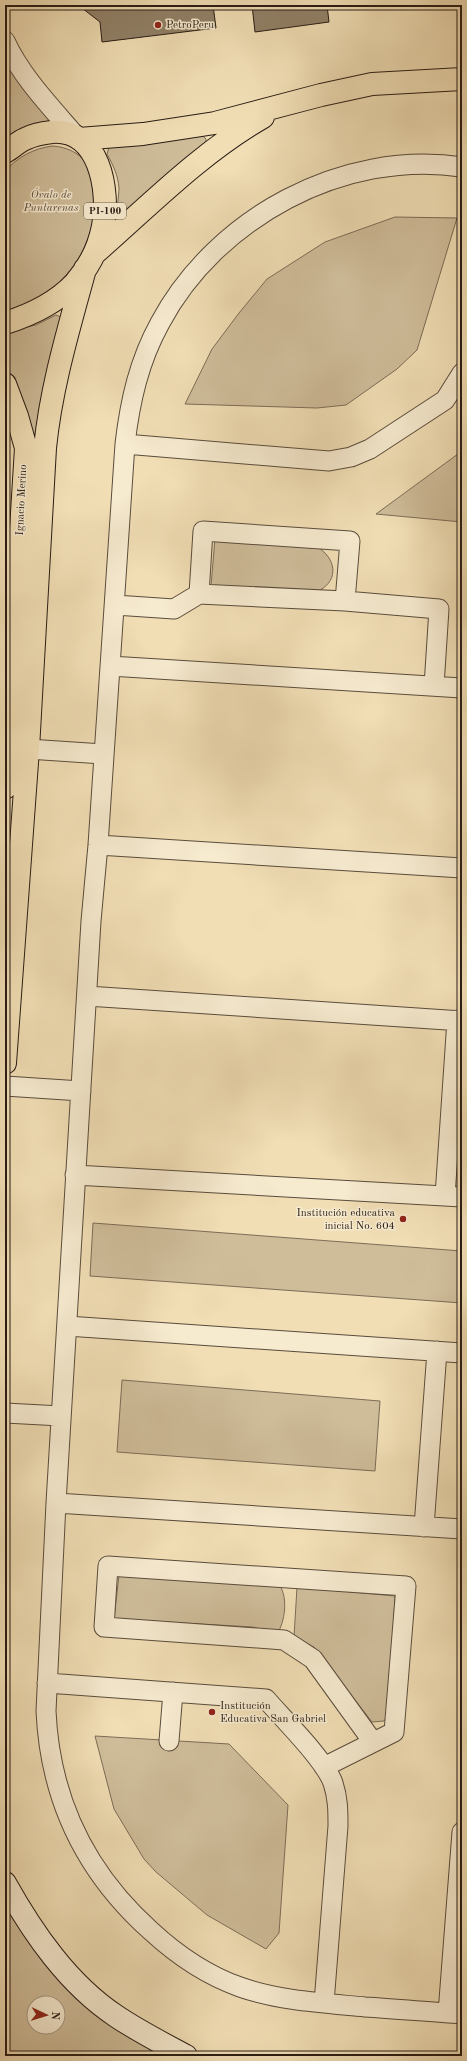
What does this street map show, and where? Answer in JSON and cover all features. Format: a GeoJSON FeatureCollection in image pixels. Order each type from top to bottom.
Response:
{"type":"FeatureCollection","features":[{"type":"Feature","properties":{"kind":"main road","name":"PI-100"},"geometry":{"type":"LineString","coordinates":[[5,152],[26,138],[43,133],[57,132],[77,137],[182,129],[215,123],[372,84],[462,79]]}},
{"type":"Feature","properties":{"kind":"main road","name":"PI-100"},"geometry":{"type":"LineString","coordinates":[[5,323],[39,310],[57,299],[74,284],[89,263],[172,183],[215,148],[283,105]]}},
{"type":"Feature","properties":{"kind":"main road","name":"PI-100"},"geometry":{"type":"LineString","coordinates":[[5,1063],[9,948],[28,749],[45,448],[48,422],[60,364],[89,263],[103,226],[105,200],[101,176],[96,160],[88,146],[77,137]]}},
{"type":"Feature","properties":{"kind":"main road","name":"Ignacio Merino"},"geometry":{"type":"LineString","coordinates":[[5,384],[17,416],[26,448],[5,788]]}},
{"type":"Feature","properties":{"kind":"main road"},"geometry":{"type":"LineString","coordinates":[[5,1883],[35,1932],[55,1959],[72,1978],[115,2016],[186,2056]]}},
{"type":"Feature","properties":{"kind":"street"},"geometry":{"type":"LineString","coordinates":[[5,41],[42,97],[77,137]]}},
{"type":"Feature","properties":{"kind":"street"},"geometry":{"type":"LineString","coordinates":[[462,167],[442,164],[413,164],[346,176],[317,185],[289,197],[232,235],[204,260],[160,322],[144,356],[134,388],[125,444],[98,845],[91,921],[61,1416],[47,1683],[47,1741],[60,1797],[72,1828],[86,1855],[102,1880],[122,1905],[168,1948],[218,1979],[270,1995],[324,2003],[455,2014],[462,1832]]}},
{"type":"Feature","properties":{"kind":"street"},"geometry":{"type":"LineString","coordinates":[[125,444],[329,461],[351,458],[370,449],[445,400],[462,373]]}},
{"type":"Feature","properties":{"kind":"street"},"geometry":{"type":"LineString","coordinates":[[199,594],[204,531],[350,541],[345,601]]}},
{"type":"Feature","properties":{"kind":"street"},"geometry":{"type":"LineString","coordinates":[[115,605],[174,609],[199,594],[345,601],[439,609],[434,686]]}},
{"type":"Feature","properties":{"kind":"street"},"geometry":{"type":"LineString","coordinates":[[110,666],[462,688]]}},
{"type":"Feature","properties":{"kind":"street"},"geometry":{"type":"LineString","coordinates":[[28,749],[103,754]]}},
{"type":"Feature","properties":{"kind":"street"},"geometry":{"type":"LineString","coordinates":[[98,845],[462,868]]}},
{"type":"Feature","properties":{"kind":"street"},"geometry":{"type":"LineString","coordinates":[[75,1174],[454,1196],[459,1021],[87,996]]}},
{"type":"Feature","properties":{"kind":"street"},"geometry":{"type":"LineString","coordinates":[[5,1086],[81,1091]]}},
{"type":"Feature","properties":{"kind":"street"},"geometry":{"type":"LineString","coordinates":[[67,1326],[462,1352]]}},
{"type":"Feature","properties":{"kind":"street"},"geometry":{"type":"LineString","coordinates":[[424,1527],[437,1351]]}},
{"type":"Feature","properties":{"kind":"street"},"geometry":{"type":"LineString","coordinates":[[5,1412],[61,1416]]}},
{"type":"Feature","properties":{"kind":"street"},"geometry":{"type":"LineString","coordinates":[[56,1503],[462,1529]]}},
{"type":"Feature","properties":{"kind":"street"},"geometry":{"type":"LineString","coordinates":[[324,1767],[394,1732],[406,1586],[108,1566],[104,1627],[284,1640],[313,1659],[373,1742]]}},
{"type":"Feature","properties":{"kind":"street"},"geometry":{"type":"LineString","coordinates":[[47,1683],[266,1699],[324,1767],[332,1782],[338,1800],[338,1826],[324,2003]]}},
{"type":"Feature","properties":{"kind":"street"},"geometry":{"type":"LineString","coordinates":[[168,1741],[173,1692]]}},
{"type":"Feature","properties":{"kind":"green space"},"geometry":{"type":"Polygon","coordinates":[[[5,56],[56,122],[5,147],[5,56]]]}},
{"type":"Feature","properties":{"kind":"green space"},"geometry":{"type":"Polygon","coordinates":[[[202,135],[206,139],[206,143],[125,218],[119,216],[118,179],[107,154],[110,144],[202,135]]]}},
{"type":"Feature","properties":{"kind":"green space","name":"Óvalo de Puntarenas"},"geometry":{"type":"Polygon","coordinates":[[[53,146],[72,151],[85,162],[93,177],[96,194],[95,213],[90,232],[83,250],[74,265],[52,290],[31,303],[10,310],[5,310],[5,171],[21,157],[33,151],[53,146]]]}},
{"type":"Feature","properties":{"kind":"green space"},"geometry":{"type":"Polygon","coordinates":[[[395,217],[457,218],[417,350],[397,369],[346,405],[317,408],[185,404],[212,349],[267,279],[325,242],[395,217]]]}},
{"type":"Feature","properties":{"kind":"green space"},"geometry":{"type":"Polygon","coordinates":[[[56,315],[61,317],[41,432],[33,443],[18,389],[5,364],[5,331],[36,325],[56,315]]]}},
{"type":"Feature","properties":{"kind":"green space"},"geometry":{"type":"Polygon","coordinates":[[[462,451],[462,522],[376,514],[462,451]]]}},
{"type":"Feature","properties":{"kind":"green space"},"geometry":{"type":"Polygon","coordinates":[[[215,538],[319,548],[330,559],[333,572],[332,578],[323,588],[316,592],[211,586],[215,538]]]}},
{"type":"Feature","properties":{"kind":"green space"},"geometry":{"type":"Polygon","coordinates":[[[93,1223],[462,1251],[462,1303],[90,1276],[93,1223]]]}},
{"type":"Feature","properties":{"kind":"green space"},"geometry":{"type":"Polygon","coordinates":[[[122,1380],[380,1401],[375,1471],[117,1452],[122,1380]]]}},
{"type":"Feature","properties":{"kind":"green space"},"geometry":{"type":"Polygon","coordinates":[[[119,1575],[280,1586],[285,1603],[284,1617],[277,1634],[253,1627],[114,1619],[119,1575]]]}},
{"type":"Feature","properties":{"kind":"green space"},"geometry":{"type":"Polygon","coordinates":[[[297,1587],[395,1596],[389,1713],[384,1721],[372,1722],[314,1647],[294,1637],[297,1587]]]}},
{"type":"Feature","properties":{"kind":"green space"},"geometry":{"type":"Polygon","coordinates":[[[95,1736],[229,1744],[288,1805],[279,1933],[266,1949],[207,1915],[156,1872],[144,1859],[114,1809],[95,1736]]]}},
{"type":"Feature","properties":{"kind":"green space"},"geometry":{"type":"Polygon","coordinates":[[[5,1904],[150,2049],[154,2056],[5,2056],[5,1904]]]}},
{"type":"Feature","properties":{"kind":"building","name":"PetroPeru"},"geometry":{"type":"Polygon","coordinates":[[[78,5],[213,5],[216,28],[102,42],[100,22],[78,5]]]}},
{"type":"Feature","properties":{"kind":"building"},"geometry":{"type":"Polygon","coordinates":[[[252,5],[327,5],[329,22],[255,32],[252,5]]]}},
{"type":"Feature","properties":{"kind":"place","name":"PetroPeru"},"geometry":{"type":"Point","coordinates":[158,25]}},
{"type":"Feature","properties":{"kind":"place","name":"Institución educativa inicial No. 604"},"geometry":{"type":"Point","coordinates":[403,1219]}},
{"type":"Feature","properties":{"kind":"place","name":"Institución Educativa San Gabriel"},"geometry":{"type":"Point","coordinates":[212,1712]}}]}
